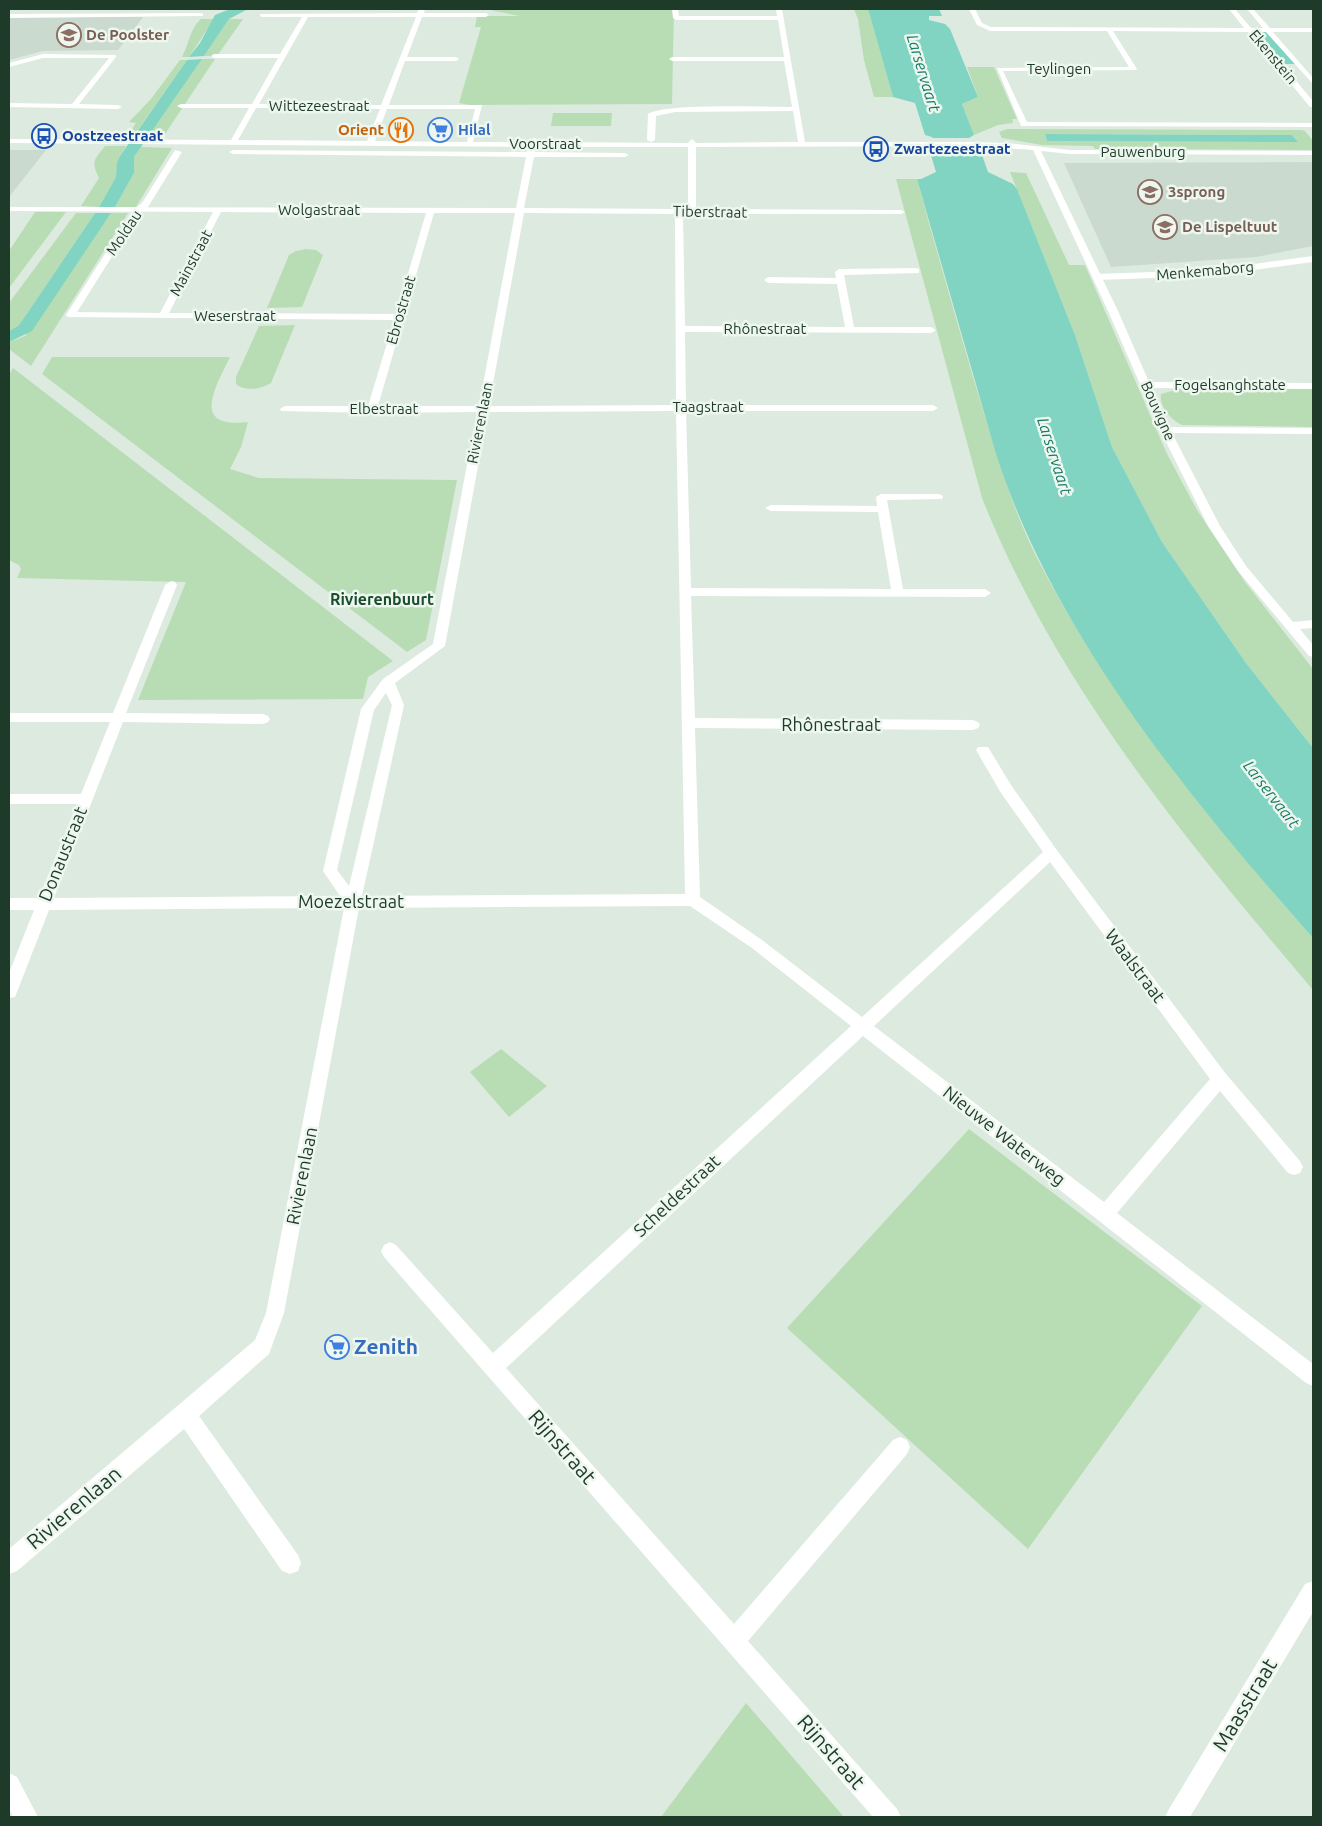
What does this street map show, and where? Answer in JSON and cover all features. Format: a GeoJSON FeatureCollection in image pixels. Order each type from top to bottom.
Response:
{"type":"FeatureCollection","features":[{"type":"Feature","properties":{"kind":"street"},"geometry":{"type":"LineString","coordinates":[[9,15],[14,9]]}},
{"type":"Feature","properties":{"kind":"street"},"geometry":{"type":"LineString","coordinates":[[128,15],[134,9]]}},
{"type":"Feature","properties":{"kind":"street"},"geometry":{"type":"LineString","coordinates":[[675,9],[676,18],[781,18]]}},
{"type":"Feature","properties":{"kind":"street"},"geometry":{"type":"LineString","coordinates":[[779,9],[802,143]]}},
{"type":"Feature","properties":{"kind":"street"},"geometry":{"type":"LineString","coordinates":[[972,9],[979,24],[990,29],[1313,30]]}},
{"type":"Feature","properties":{"kind":"street","name":"Ekenstein"},"geometry":{"type":"LineString","coordinates":[[1232,9],[1313,105]]}},
{"type":"Feature","properties":{"kind":"street","name":"Ekenstein"},"geometry":{"type":"LineString","coordinates":[[1250,9],[1313,82]]}},
{"type":"Feature","properties":{"kind":"street"},"geometry":{"type":"LineString","coordinates":[[262,15],[421,12],[486,15]]}},
{"type":"Feature","properties":{"kind":"street","name":"Wittezeestraat"},"geometry":{"type":"LineString","coordinates":[[371,141],[421,12]]}},
{"type":"Feature","properties":{"kind":"street"},"geometry":{"type":"LineString","coordinates":[[9,15],[201,15]]}},
{"type":"Feature","properties":{"kind":"street","name":"Wittezeestraat"},"geometry":{"type":"LineString","coordinates":[[235,141],[306,15]]}},
{"type":"Feature","properties":{"kind":"street","name":"Teylingen"},"geometry":{"type":"LineString","coordinates":[[1024,124],[999,69],[1134,69],[1109,30]]}},
{"type":"Feature","properties":{"kind":"street"},"geometry":{"type":"LineString","coordinates":[[9,65],[43,56],[114,56],[74,106]]}},
{"type":"Feature","properties":{"kind":"street"},"geometry":{"type":"LineString","coordinates":[[214,56],[283,56]]}},
{"type":"Feature","properties":{"kind":"street"},"geometry":{"type":"LineString","coordinates":[[402,59],[456,59]]}},
{"type":"Feature","properties":{"kind":"street"},"geometry":{"type":"LineString","coordinates":[[672,59],[788,59]]}},
{"type":"Feature","properties":{"kind":"street"},"geometry":{"type":"LineString","coordinates":[[1285,72],[1313,70]]}},
{"type":"Feature","properties":{"kind":"street"},"geometry":{"type":"LineString","coordinates":[[9,105],[118,107]]}},
{"type":"Feature","properties":{"kind":"street","name":"Wittezeestraat"},"geometry":{"type":"LineString","coordinates":[[181,106],[479,106],[470,140]]}},
{"type":"Feature","properties":{"kind":"street"},"geometry":{"type":"LineString","coordinates":[[651,140],[652,114],[674,110],[796,109]]}},
{"type":"Feature","properties":{"kind":"street","name":"Pauwenburg"},"geometry":{"type":"LineString","coordinates":[[1024,124],[1313,125]]}},
{"type":"Feature","properties":{"kind":"street","name":"Voorstraat"},"geometry":{"type":"LineString","coordinates":[[9,141],[470,140],[632,155]]}},
{"type":"Feature","properties":{"kind":"street","name":"Voorstraat"},"geometry":{"type":"LineString","coordinates":[[371,141],[532,146],[651,140],[691,143]]}},
{"type":"Feature","properties":{"kind":"street","name":"Moldau"},"geometry":{"type":"LineString","coordinates":[[71,315],[137,210],[145,204],[182,152],[183,142]]}},
{"type":"Feature","properties":{"kind":"street"},"geometry":{"type":"LineString","coordinates":[[691,143],[692,212]]}},
{"type":"Feature","properties":{"kind":"street","name":"Voorstraat"},"geometry":{"type":"LineString","coordinates":[[224,152],[691,143],[802,143],[889,146],[908,144],[974,144]]}},
{"type":"Feature","properties":{"kind":"street","name":"Pauwenburg"},"geometry":{"type":"LineString","coordinates":[[974,144],[1070,152],[1313,153]]}},
{"type":"Feature","properties":{"kind":"street","name":"Rivierenlaan"},"geometry":{"type":"LineString","coordinates":[[353,902],[330,871],[368,709],[388,682],[438,646],[532,146]]}},
{"type":"Feature","properties":{"kind":"street","name":"Bouvigne"},"geometry":{"type":"LineString","coordinates":[[1036,148],[1147,385],[1165,430],[1214,526],[1242,568],[1313,653]]}},
{"type":"Feature","properties":{"kind":"street"},"geometry":{"type":"LineString","coordinates":[[682,156],[691,156]]}},
{"type":"Feature","properties":{"kind":"street","name":"Wolgastraat"},"geometry":{"type":"LineString","coordinates":[[9,209],[520,211]]}},
{"type":"Feature","properties":{"kind":"street","name":"Mainstraat"},"geometry":{"type":"LineString","coordinates":[[163,316],[218,210]]}},
{"type":"Feature","properties":{"kind":"street","name":"Ebrostraat"},"geometry":{"type":"LineString","coordinates":[[372,410],[431,210]]}},
{"type":"Feature","properties":{"kind":"street","name":"Tiberstraat"},"geometry":{"type":"LineString","coordinates":[[520,211],[901,212]]}},
{"type":"Feature","properties":{"kind":"street"},"geometry":{"type":"LineString","coordinates":[[680,212],[685,592],[693,900]]}},
{"type":"Feature","properties":{"kind":"street","name":"Menkemaborg"},"geometry":{"type":"LineString","coordinates":[[1097,277],[1210,273],[1313,259]]}},
{"type":"Feature","properties":{"kind":"street"},"geometry":{"type":"LineString","coordinates":[[850,330],[839,272],[916,271]]}},
{"type":"Feature","properties":{"kind":"street"},"geometry":{"type":"LineString","coordinates":[[768,280],[841,281]]}},
{"type":"Feature","properties":{"kind":"street","name":"Weserstraat"},"geometry":{"type":"LineString","coordinates":[[71,315],[399,317]]}},
{"type":"Feature","properties":{"kind":"street","name":"Rhônestraat"},"geometry":{"type":"LineString","coordinates":[[681,329],[931,330]]}},
{"type":"Feature","properties":{"kind":"street","name":"Fogelsanghstate"},"geometry":{"type":"LineString","coordinates":[[1147,385],[1313,386]]}},
{"type":"Feature","properties":{"kind":"street","name":"Taagstraat"},"geometry":{"type":"LineString","coordinates":[[483,408],[933,408]]}},
{"type":"Feature","properties":{"kind":"street","name":"Elbestraat"},"geometry":{"type":"LineString","coordinates":[[285,409],[483,408]]}},
{"type":"Feature","properties":{"kind":"street"},"geometry":{"type":"LineString","coordinates":[[1165,430],[1313,431]]}},
{"type":"Feature","properties":{"kind":"street"},"geometry":{"type":"LineString","coordinates":[[898,593],[881,497],[938,497]]}},
{"type":"Feature","properties":{"kind":"street"},"geometry":{"type":"LineString","coordinates":[[771,508],[883,509]]}},
{"type":"Feature","properties":{"kind":"street","name":"Donaustraat"},"geometry":{"type":"LineString","coordinates":[[9,992],[170,585]]}},
{"type":"Feature","properties":{"kind":"street"},"geometry":{"type":"LineString","coordinates":[[685,592],[985,594]]}},
{"type":"Feature","properties":{"kind":"street"},"geometry":{"type":"LineString","coordinates":[[1289,626],[1313,624]]}},
{"type":"Feature","properties":{"kind":"street","name":"Rivierenlaan"},"geometry":{"type":"LineString","coordinates":[[9,1563],[186,1415],[262,1347],[276,1313],[353,902],[398,705],[388,682]]}},
{"type":"Feature","properties":{"kind":"street"},"geometry":{"type":"LineString","coordinates":[[9,717],[263,718]]}},
{"type":"Feature","properties":{"kind":"street","name":"Rhônestraat"},"geometry":{"type":"LineString","coordinates":[[688,723],[973,725]]}},
{"type":"Feature","properties":{"kind":"street","name":"Waalstraat"},"geometry":{"type":"LineString","coordinates":[[983,750],[1006,789],[1050,853],[1220,1079],[1294,1167]]}},
{"type":"Feature","properties":{"kind":"street"},"geometry":{"type":"LineString","coordinates":[[9,800],[85,799]]}},
{"type":"Feature","properties":{"kind":"street"},"geometry":{"type":"LineString","coordinates":[[863,1026],[1050,853]]}},
{"type":"Feature","properties":{"kind":"street","name":"Moezelstraat"},"geometry":{"type":"LineString","coordinates":[[9,904],[693,900]]}},
{"type":"Feature","properties":{"kind":"street","name":"Nieuwe Waterweg"},"geometry":{"type":"LineString","coordinates":[[693,900],[757,944],[1313,1376]]}},
{"type":"Feature","properties":{"kind":"street","name":"Scheldestraat"},"geometry":{"type":"LineString","coordinates":[[492,1367],[863,1026]]}},
{"type":"Feature","properties":{"kind":"street"},"geometry":{"type":"LineString","coordinates":[[1105,1214],[1220,1079]]}},
{"type":"Feature","properties":{"kind":"street","name":"Rijnstraat"},"geometry":{"type":"LineString","coordinates":[[390,1251],[889,1817]]}},
{"type":"Feature","properties":{"kind":"street"},"geometry":{"type":"LineString","coordinates":[[186,1415],[290,1564]]}},
{"type":"Feature","properties":{"kind":"street"},"geometry":{"type":"LineString","coordinates":[[734,1641],[900,1447]]}},
{"type":"Feature","properties":{"kind":"street","name":"Maasstraat"},"geometry":{"type":"LineString","coordinates":[[1177,1817],[1313,1592]]}},
{"type":"Feature","properties":{"kind":"street"},"geometry":{"type":"LineString","coordinates":[[9,1785],[24,1812]]}},
{"type":"Feature","properties":{"kind":"shaded area","name":"De Poolster"},"geometry":{"type":"Polygon","coordinates":[[[11,17],[143,17],[118,50],[43,51],[9,60],[9,20],[11,17]]]}},
{"type":"Feature","properties":{"kind":"shaded area"},"geometry":{"type":"Polygon","coordinates":[[[9,150],[46,150],[9,197],[9,150]]]}},
{"type":"Feature","properties":{"kind":"shaded area"},"geometry":{"type":"Polygon","coordinates":[[[1313,162],[1313,246],[1256,257],[1111,267],[1064,163],[1313,162]]]}},
{"type":"Feature","properties":{"kind":"green space"},"geometry":{"type":"Polygon","coordinates":[[[489,9],[674,9],[672,104],[470,105],[459,103],[481,27],[475,27],[477,16],[520,16],[489,9]]]}},
{"type":"Feature","properties":{"kind":"green space"},"geometry":{"type":"Polygon","coordinates":[[[854,9],[868,9],[893,97],[874,97],[864,60],[858,19],[854,9]]]}},
{"type":"Feature","properties":{"kind":"green space"},"geometry":{"type":"Polygon","coordinates":[[[201,19],[214,19],[189,57],[182,57],[192,32],[201,19]]]}},
{"type":"Feature","properties":{"kind":"green space"},"geometry":{"type":"Polygon","coordinates":[[[229,19],[243,19],[217,56],[204,56],[229,19]]]}},
{"type":"Feature","properties":{"kind":"green space"},"geometry":{"type":"Polygon","coordinates":[[[202,59],[215,59],[163,137],[147,138],[202,59]]]}},
{"type":"Feature","properties":{"kind":"green space"},"geometry":{"type":"Polygon","coordinates":[[[180,60],[187,60],[132,138],[111,138],[117,132],[130,132],[136,123],[129,122],[151,99],[180,60]]]}},
{"type":"Feature","properties":{"kind":"green space"},"geometry":{"type":"Polygon","coordinates":[[[967,67],[994,67],[1017,119],[1012,119],[1013,123],[998,125],[974,135],[962,104],[978,97],[967,67]]]}},
{"type":"Feature","properties":{"kind":"green space"},"geometry":{"type":"Polygon","coordinates":[[[553,113],[612,113],[611,126],[551,126],[553,113]]]}},
{"type":"Feature","properties":{"kind":"green space"},"geometry":{"type":"Polygon","coordinates":[[[1007,129],[1302,130],[1313,141],[1313,150],[1095,149],[1093,146],[1042,145],[1002,138],[999,132],[1007,129]],[[1045,134],[1047,141],[1298,142],[1292,135],[1045,134]]]}},
{"type":"Feature","properties":{"kind":"green space"},"geometry":{"type":"Polygon","coordinates":[[[105,146],[126,146],[120,156],[116,177],[99,207],[81,206],[99,178],[94,164],[105,146]]]}},
{"type":"Feature","properties":{"kind":"green space"},"geometry":{"type":"Polygon","coordinates":[[[141,147],[172,148],[136,207],[115,207],[134,173],[134,157],[141,147]]]}},
{"type":"Feature","properties":{"kind":"green space"},"geometry":{"type":"Polygon","coordinates":[[[1010,172],[1026,173],[1069,265],[1085,265],[1167,454],[1197,510],[1245,582],[1313,669],[1313,748],[1246,663],[1162,542],[1112,447],[1075,335],[1010,172]]]}},
{"type":"Feature","properties":{"kind":"green space"},"geometry":{"type":"Polygon","coordinates":[[[896,179],[917,179],[994,446],[1017,514],[1037,558],[1065,610],[1096,660],[1163,757],[1237,849],[1313,938],[1313,990],[1217,875],[1127,757],[1047,633],[1012,567],[982,498],[896,179]]]}},
{"type":"Feature","properties":{"kind":"green space"},"geometry":{"type":"Polygon","coordinates":[[[35,212],[66,212],[9,288],[9,251],[35,212]]]}},
{"type":"Feature","properties":{"kind":"green space"},"geometry":{"type":"Polygon","coordinates":[[[76,213],[95,213],[18,326],[9,331],[9,303],[76,213]]]}},
{"type":"Feature","properties":{"kind":"green space"},"geometry":{"type":"Polygon","coordinates":[[[111,213],[128,213],[31,366],[9,349],[9,342],[25,336],[111,213]]]}},
{"type":"Feature","properties":{"kind":"green space"},"geometry":{"type":"Polygon","coordinates":[[[306,249],[316,250],[323,255],[302,307],[267,308],[289,255],[306,249]]]}},
{"type":"Feature","properties":{"kind":"green space"},"geometry":{"type":"Polygon","coordinates":[[[295,325],[271,383],[253,389],[244,388],[236,384],[236,377],[259,326],[295,325]]]}},
{"type":"Feature","properties":{"kind":"green space"},"geometry":{"type":"Polygon","coordinates":[[[52,357],[230,357],[214,393],[213,413],[219,419],[230,422],[248,422],[241,447],[230,469],[259,478],[457,480],[426,640],[407,652],[42,374],[52,357]]]}},
{"type":"Feature","properties":{"kind":"green space"},"geometry":{"type":"Polygon","coordinates":[[[13,368],[393,661],[368,677],[363,699],[138,700],[186,582],[17,578],[21,569],[19,565],[9,560],[9,375],[13,368]]]}},
{"type":"Feature","properties":{"kind":"green space"},"geometry":{"type":"Polygon","coordinates":[[[1179,389],[1313,389],[1313,427],[1182,425],[1167,412],[1161,399],[1161,394],[1179,389]]]}},
{"type":"Feature","properties":{"kind":"green space"},"geometry":{"type":"Polygon","coordinates":[[[501,1049],[547,1086],[509,1117],[470,1072],[501,1049]]]}},
{"type":"Feature","properties":{"kind":"green space"},"geometry":{"type":"Polygon","coordinates":[[[969,1129],[1202,1306],[1028,1549],[787,1328],[969,1129]]]}},
{"type":"Feature","properties":{"kind":"green space"},"geometry":{"type":"Polygon","coordinates":[[[746,1703],[844,1817],[661,1817],[746,1703]]]}},
{"type":"Feature","properties":{"kind":"water"},"geometry":{"type":"Polygon","coordinates":[[[230,9],[248,9],[229,19],[204,56],[189,57],[200,43],[215,15],[230,9]]]}},
{"type":"Feature","properties":{"kind":"water","name":"Larservaart"},"geometry":{"type":"Polygon","coordinates":[[[868,9],[939,9],[942,16],[929,16],[929,20],[945,24],[950,29],[978,97],[962,104],[974,135],[969,138],[974,150],[981,152],[988,172],[1013,184],[1017,189],[1075,335],[1112,447],[1162,542],[1246,663],[1313,748],[1313,938],[1219,829],[1130,711],[1089,649],[1053,586],[1021,521],[996,454],[917,179],[936,172],[930,152],[936,149],[932,137],[925,135],[915,103],[893,97],[868,9]]]}},
{"type":"Feature","properties":{"kind":"water"},"geometry":{"type":"Polygon","coordinates":[[[1256,32],[1267,32],[1295,64],[1284,64],[1256,32]]]}},
{"type":"Feature","properties":{"kind":"water"},"geometry":{"type":"Polygon","coordinates":[[[202,59],[134,157],[134,173],[115,207],[99,207],[116,177],[117,163],[120,156],[187,60],[202,59]]]}},
{"type":"Feature","properties":{"kind":"water"},"geometry":{"type":"Polygon","coordinates":[[[1045,134],[1292,135],[1298,142],[1047,141],[1045,134]]]}},
{"type":"Feature","properties":{"kind":"water"},"geometry":{"type":"Polygon","coordinates":[[[95,213],[111,213],[32,331],[9,342],[9,331],[18,326],[95,213]]]}},
{"type":"Feature","properties":{"kind":"pier"},"geometry":{"type":"Polygon","coordinates":[[[930,138],[971,138],[976,150],[934,150],[930,138]]]}},
{"type":"Feature","properties":{"kind":"place","name":"De Poolster"},"geometry":{"type":"Point","coordinates":[69,35]}},
{"type":"Feature","properties":{"kind":"place","name":"Orient"},"geometry":{"type":"Point","coordinates":[401,130]}},
{"type":"Feature","properties":{"kind":"place","name":"Hilal"},"geometry":{"type":"Point","coordinates":[440,130]}},
{"type":"Feature","properties":{"kind":"place","name":"Oostzeestraat"},"geometry":{"type":"Point","coordinates":[44,136]}},
{"type":"Feature","properties":{"kind":"place","name":"Zwartezeestraat"},"geometry":{"type":"Point","coordinates":[876,149]}},
{"type":"Feature","properties":{"kind":"place","name":"3sprong"},"geometry":{"type":"Point","coordinates":[1150,192]}},
{"type":"Feature","properties":{"kind":"place","name":"De Lispeltuut"},"geometry":{"type":"Point","coordinates":[1165,227]}},
{"type":"Feature","properties":{"kind":"place","name":"Zenith"},"geometry":{"type":"Point","coordinates":[337,1347]}},
{"type":"Feature","properties":{"kind":"district","name":"Rivierenbuurt"},"geometry":{"type":"Point","coordinates":[382,599]}}]}
